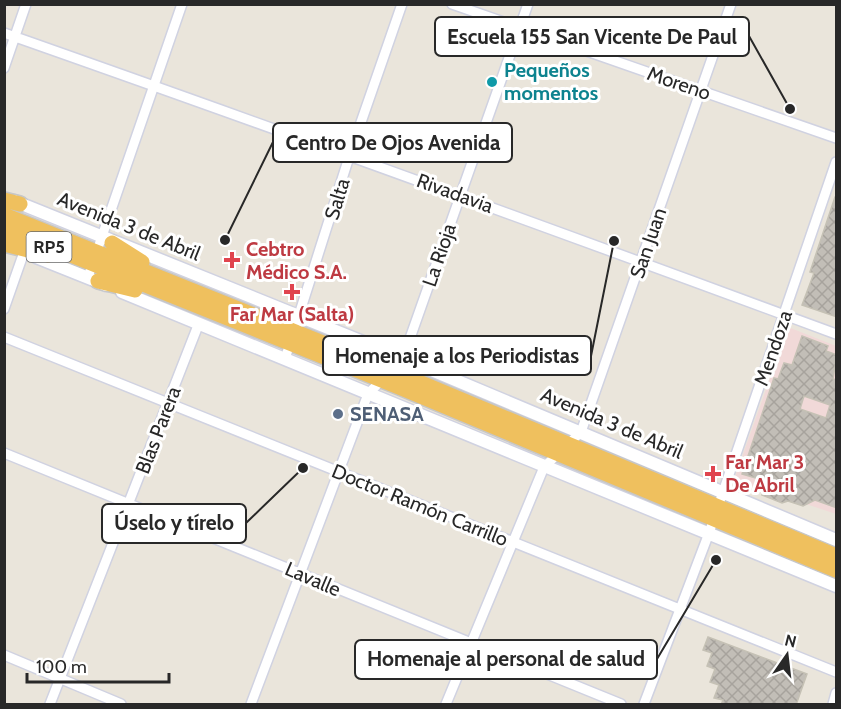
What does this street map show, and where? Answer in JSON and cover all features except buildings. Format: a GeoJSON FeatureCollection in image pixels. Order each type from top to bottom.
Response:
{"type":"FeatureCollection","features":[{"type":"Feature","properties":{"kind":"highway"},"geometry":{"type":"LineString","coordinates":[[4,199],[20,204]]}},
{"type":"Feature","properties":{"kind":"highway","name":"Avenida 3 de Abril"},"geometry":{"type":"LineString","coordinates":[[4,215],[98,261]]}},
{"type":"Feature","properties":{"kind":"highway","name":"Avenida 3 de Abril"},"geometry":{"type":"LineString","coordinates":[[4,228],[98,261]]}},
{"type":"Feature","properties":{"kind":"highway"},"geometry":{"type":"LineString","coordinates":[[5,244],[45,254],[98,261],[135,259],[240,316]]}},
{"type":"Feature","properties":{"kind":"highway"},"geometry":{"type":"LineString","coordinates":[[98,261],[126,287],[174,305],[240,316]]}},
{"type":"Feature","properties":{"kind":"highway","name":"Avenida 3 de Abril"},"geometry":{"type":"LineString","coordinates":[[240,316],[716,513],[837,570]]}},
{"type":"Feature","properties":{"kind":"highway","name":"Avenida 3 de Abril"},"geometry":{"type":"LineString","coordinates":[[716,513],[837,556]]}},
{"type":"Feature","properties":{"kind":"main road","name":"Avenida 3 de Abril"},"geometry":{"type":"LineString","coordinates":[[20,204],[98,261],[199,323],[544,467],[716,513],[837,540]]}},
{"type":"Feature","properties":{"kind":"main road","name":"Avenida 3 de Abril"},"geometry":{"type":"LineString","coordinates":[[5,244],[24,252],[98,261],[301,317],[403,358],[581,432],[837,586]]}},
{"type":"Feature","properties":{"kind":"street"},"geometry":{"type":"LineString","coordinates":[[4,68],[26,4]]}},
{"type":"Feature","properties":{"kind":"street"},"geometry":{"type":"LineString","coordinates":[[98,261],[182,4]]}},
{"type":"Feature","properties":{"kind":"street","name":"Salta"},"geometry":{"type":"LineString","coordinates":[[285,359],[301,317],[350,154],[402,4]]}},
{"type":"Feature","properties":{"kind":"street","name":"Moreno"},"geometry":{"type":"LineString","coordinates":[[452,4],[837,138]]}},
{"type":"Feature","properties":{"kind":"street","name":"La Rioja"},"geometry":{"type":"LineString","coordinates":[[251,705],[299,573],[369,394],[403,358],[528,4]]}},
{"type":"Feature","properties":{"kind":"street","name":"San Juan"},"geometry":{"type":"LineString","coordinates":[[581,432],[731,4]]}},
{"type":"Feature","properties":{"kind":"street","name":"Rivadavia"},"geometry":{"type":"LineString","coordinates":[[4,33],[350,154],[640,264],[837,334]]}},
{"type":"Feature","properties":{"kind":"street","name":"Mendoza"},"geometry":{"type":"LineString","coordinates":[[644,705],[716,513],[837,162]]}},
{"type":"Feature","properties":{"kind":"street"},"geometry":{"type":"LineString","coordinates":[[4,309],[24,252]]}},
{"type":"Feature","properties":{"kind":"street","name":"Blas Parera"},"geometry":{"type":"LineString","coordinates":[[50,705],[199,323]]}},
{"type":"Feature","properties":{"kind":"street","name":"Doctor Ramón Carrillo"},"geometry":{"type":"LineString","coordinates":[[4,337],[837,672]]}},
{"type":"Feature","properties":{"kind":"street"},"geometry":{"type":"LineString","coordinates":[[446,705],[544,467],[581,432]]}},
{"type":"Feature","properties":{"kind":"street","name":"Lavalle"},"geometry":{"type":"LineString","coordinates":[[4,453],[621,705]]}},
{"type":"Feature","properties":{"kind":"street"},"geometry":{"type":"LineString","coordinates":[[4,655],[121,705]]}},
{"type":"Feature","properties":{"kind":"street"},"geometry":{"type":"LineString","coordinates":[[833,705],[837,693]]}},
{"type":"Feature","properties":{"kind":"shaded area"},"geometry":{"type":"Polygon","coordinates":[[[788,327],[836,346],[836,514],[734,480],[788,327]]]}},
{"type":"Feature","properties":{"kind":"place","name":"Pequeños momentos"},"geometry":{"type":"Point","coordinates":[492,82]}},
{"type":"Feature","properties":{"kind":"place","name":"Escuela 155 San Vicente De Paul"},"geometry":{"type":"Point","coordinates":[790,109]}},
{"type":"Feature","properties":{"kind":"place","name":"Centro De Ojos Avenida"},"geometry":{"type":"Point","coordinates":[225,240]}},
{"type":"Feature","properties":{"kind":"place","name":"Homenaje a los Periodistas"},"geometry":{"type":"Point","coordinates":[614,241]}},
{"type":"Feature","properties":{"kind":"place","name":"Cebtro Médico S.A."},"geometry":{"type":"Point","coordinates":[232,260]}},
{"type":"Feature","properties":{"kind":"place","name":"Far Mar (Salta)"},"geometry":{"type":"Point","coordinates":[292,292]}},
{"type":"Feature","properties":{"kind":"place","name":"SENASA"},"geometry":{"type":"Point","coordinates":[338,414]}},
{"type":"Feature","properties":{"kind":"place","name":"Úselo y tírelo"},"geometry":{"type":"Point","coordinates":[303,468]}},
{"type":"Feature","properties":{"kind":"place","name":"Far Mar 3 De Abril"},"geometry":{"type":"Point","coordinates":[713,474]}},
{"type":"Feature","properties":{"kind":"place","name":"Homenaje al personal de salud"},"geometry":{"type":"Point","coordinates":[716,560]}}]}
